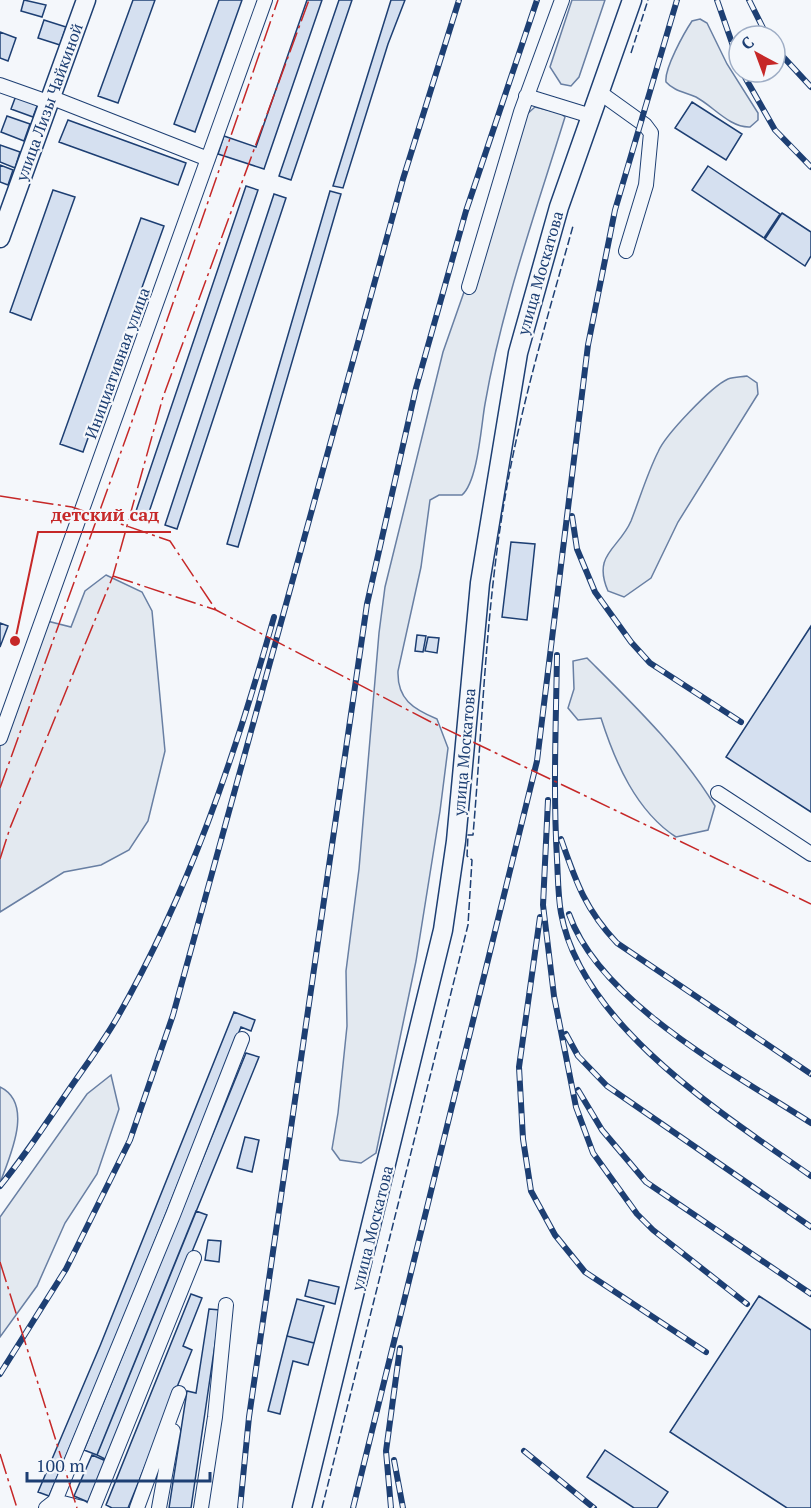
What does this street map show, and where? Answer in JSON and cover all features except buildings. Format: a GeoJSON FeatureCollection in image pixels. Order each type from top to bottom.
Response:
{"type":"FeatureCollection","features":[{"type":"Feature","properties":{"kind":"main road","name":"улица Лизы Чайкиной"},"geometry":{"type":"LineString","coordinates":[[0,238],[86,0]]}},
{"type":"Feature","properties":{"kind":"main road","name":"улица Москатова"},"geometry":{"type":"LineString","coordinates":[[302,1508],[443,930],[457,830],[480,583],[518,353],[559,207],[632,0]]}},
{"type":"Feature","properties":{"kind":"street","name":"Инициативная улица"},"geometry":{"type":"LineString","coordinates":[[0,738],[265,0]]}},
{"type":"Feature","properties":{"kind":"street"},"geometry":{"type":"LineString","coordinates":[[469,287],[526,96],[562,0]]}},
{"type":"Feature","properties":{"kind":"street"},"geometry":{"type":"LineString","coordinates":[[0,85],[49,100],[208,159]]}},
{"type":"Feature","properties":{"kind":"street"},"geometry":{"type":"LineString","coordinates":[[599,93],[645,125],[651,133],[646,185],[626,250]]}},
{"type":"Feature","properties":{"kind":"street"},"geometry":{"type":"LineString","coordinates":[[526,96],[591,116]]}},
{"type":"Feature","properties":{"kind":"street"},"geometry":{"type":"LineString","coordinates":[[718,793],[811,854]]}},
{"type":"Feature","properties":{"kind":"street"},"geometry":{"type":"LineString","coordinates":[[82,1508],[50,1504],[173,1215],[242,1039]]}},
{"type":"Feature","properties":{"kind":"street"},"geometry":{"type":"LineString","coordinates":[[93,1508],[194,1258]]}},
{"type":"Feature","properties":{"kind":"street"},"geometry":{"type":"LineString","coordinates":[[201,1508],[215,1417],[226,1305]]}},
{"type":"Feature","properties":{"kind":"street"},"geometry":{"type":"LineString","coordinates":[[137,1508],[179,1394],[159,1508]]}},
{"type":"Feature","properties":{"kind":"shaded area"},"geometry":{"type":"Polygon","coordinates":[[[572,0],[605,0],[579,77],[571,86],[561,84],[550,67],[572,0]]]}},
{"type":"Feature","properties":{"kind":"shaded area"},"geometry":{"type":"Polygon","coordinates":[[[700,19],[707,23],[727,64],[727,84],[740,84],[758,113],[758,120],[750,127],[736,124],[696,97],[666,82],[671,60],[692,21],[700,19]]]}},
{"type":"Feature","properties":{"kind":"shaded area"},"geometry":{"type":"Polygon","coordinates":[[[535,107],[560,113],[565,117],[501,331],[492,367],[472,478],[462,495],[439,495],[430,500],[421,567],[398,671],[398,681],[404,696],[414,707],[437,719],[448,748],[416,961],[376,1153],[361,1163],[340,1160],[332,1149],[347,1026],[346,971],[359,869],[385,587],[443,352],[526,115],[535,107]]]}},
{"type":"Feature","properties":{"kind":"shaded area"},"geometry":{"type":"Polygon","coordinates":[[[747,376],[757,383],[758,394],[678,522],[651,578],[624,597],[608,591],[604,579],[605,560],[631,521],[662,444],[679,423],[721,383],[728,379],[747,376]]]}},
{"type":"Feature","properties":{"kind":"shaded area"},"geometry":{"type":"Polygon","coordinates":[[[106,575],[142,592],[152,611],[165,751],[148,821],[129,850],[101,865],[64,872],[0,912],[0,738],[43,620],[71,627],[85,591],[106,575]]]}},
{"type":"Feature","properties":{"kind":"shaded area"},"geometry":{"type":"Polygon","coordinates":[[[587,658],[655,728],[702,785],[715,806],[708,830],[676,837],[662,826],[638,800],[620,768],[601,718],[578,720],[568,708],[574,689],[573,661],[587,658]]]}},
{"type":"Feature","properties":{"kind":"shaded area"},"geometry":{"type":"Polygon","coordinates":[[[111,1075],[119,1109],[97,1174],[65,1223],[37,1286],[0,1337],[0,1217],[87,1094],[111,1075]]]}},
{"type":"Feature","properties":{"kind":"shaded area"},"geometry":{"type":"Polygon","coordinates":[[[0,1087],[10,1095],[16,1106],[18,1118],[13,1146],[0,1183],[0,1087]]]}},
{"type":"Feature","properties":{"kind":"railway"},"geometry":{"type":"LineString","coordinates":[[0,1374],[66,1269],[130,1140],[173,1015],[403,179],[459,0]]}},
{"type":"Feature","properties":{"kind":"railway"},"geometry":{"type":"LineString","coordinates":[[240,1508],[249,1417],[367,604],[416,388],[466,211],[537,0]]}},
{"type":"Feature","properties":{"kind":"railway"},"geometry":{"type":"LineString","coordinates":[[353,1508],[537,761],[588,345],[615,210],[677,0]]}},
{"type":"Feature","properties":{"kind":"railway"},"geometry":{"type":"LineString","coordinates":[[717,0],[727,29]]}},
{"type":"Feature","properties":{"kind":"railway"},"geometry":{"type":"LineString","coordinates":[[749,0],[761,24]]}},
{"type":"Feature","properties":{"kind":"railway"},"geometry":{"type":"LineString","coordinates":[[787,61],[811,87]]}},
{"type":"Feature","properties":{"kind":"railway"},"geometry":{"type":"LineString","coordinates":[[749,84],[775,130],[811,167]]}},
{"type":"Feature","properties":{"kind":"railway"},"geometry":{"type":"LineString","coordinates":[[572,516],[577,549],[595,592],[631,642],[650,663],[741,722]]}},
{"type":"Feature","properties":{"kind":"railway"},"geometry":{"type":"LineString","coordinates":[[0,1186],[99,1047],[143,970],[208,822],[243,721],[274,617]]}},
{"type":"Feature","properties":{"kind":"railway"},"geometry":{"type":"LineString","coordinates":[[557,655],[555,782],[558,886],[561,913],[574,954],[596,993],[626,1029],[661,1064],[699,1096],[811,1176]]}},
{"type":"Feature","properties":{"kind":"railway"},"geometry":{"type":"LineString","coordinates":[[548,800],[543,905],[554,996],[576,1107],[593,1153],[637,1214],[653,1230],[747,1304]]}},
{"type":"Feature","properties":{"kind":"railway"},"geometry":{"type":"LineString","coordinates":[[561,839],[589,906],[617,943],[811,1074]]}},
{"type":"Feature","properties":{"kind":"railway"},"geometry":{"type":"LineString","coordinates":[[569,914],[585,947],[609,977],[639,1006],[709,1059],[811,1123]]}},
{"type":"Feature","properties":{"kind":"railway"},"geometry":{"type":"LineString","coordinates":[[540,917],[519,1067],[523,1139],[531,1191],[555,1235],[585,1272],[706,1352]]}},
{"type":"Feature","properties":{"kind":"railway"},"geometry":{"type":"LineString","coordinates":[[566,1034],[578,1056],[607,1086],[811,1227]]}},
{"type":"Feature","properties":{"kind":"railway"},"geometry":{"type":"LineString","coordinates":[[578,1090],[602,1130],[646,1182],[811,1294]]}},
{"type":"Feature","properties":{"kind":"railway"},"geometry":{"type":"LineString","coordinates":[[391,1508],[386,1451],[400,1348]]}},
{"type":"Feature","properties":{"kind":"railway"},"geometry":{"type":"LineString","coordinates":[[524,1451],[594,1508]]}},
{"type":"Feature","properties":{"kind":"railway"},"geometry":{"type":"LineString","coordinates":[[394,1460],[403,1508]]}},
{"type":"Feature","properties":{"kind":"fence"},"geometry":{"type":"LineString","coordinates":[[631,53],[648,0]]}},
{"type":"Feature","properties":{"kind":"fence"},"geometry":{"type":"LineString","coordinates":[[322,1508],[468,925],[472,860],[467,856],[468,835],[473,835],[490,616],[500,529],[521,420],[573,226]]}},
{"type":"Feature","properties":{"kind":"power"},"geometry":{"type":"LineString","coordinates":[[0,788],[131,424],[278,0]]}},
{"type":"Feature","properties":{"kind":"power"},"geometry":{"type":"LineString","coordinates":[[0,859],[10,828],[113,576],[163,397],[309,0]]}},
{"type":"Feature","properties":{"kind":"power"},"geometry":{"type":"LineString","coordinates":[[0,496],[72,507],[170,541],[216,610]]}},
{"type":"Feature","properties":{"kind":"power"},"geometry":{"type":"LineString","coordinates":[[113,576],[216,610],[429,721],[811,904]]}},
{"type":"Feature","properties":{"kind":"power"},"geometry":{"type":"LineString","coordinates":[[0,1262],[77,1508]]}},
{"type":"Feature","properties":{"kind":"power"},"geometry":{"type":"LineString","coordinates":[[0,1454],[17,1508]]}},
{"type":"Feature","properties":{"kind":"place","name":"детский сад"},"geometry":{"type":"Point","coordinates":[15,641]}}]}
